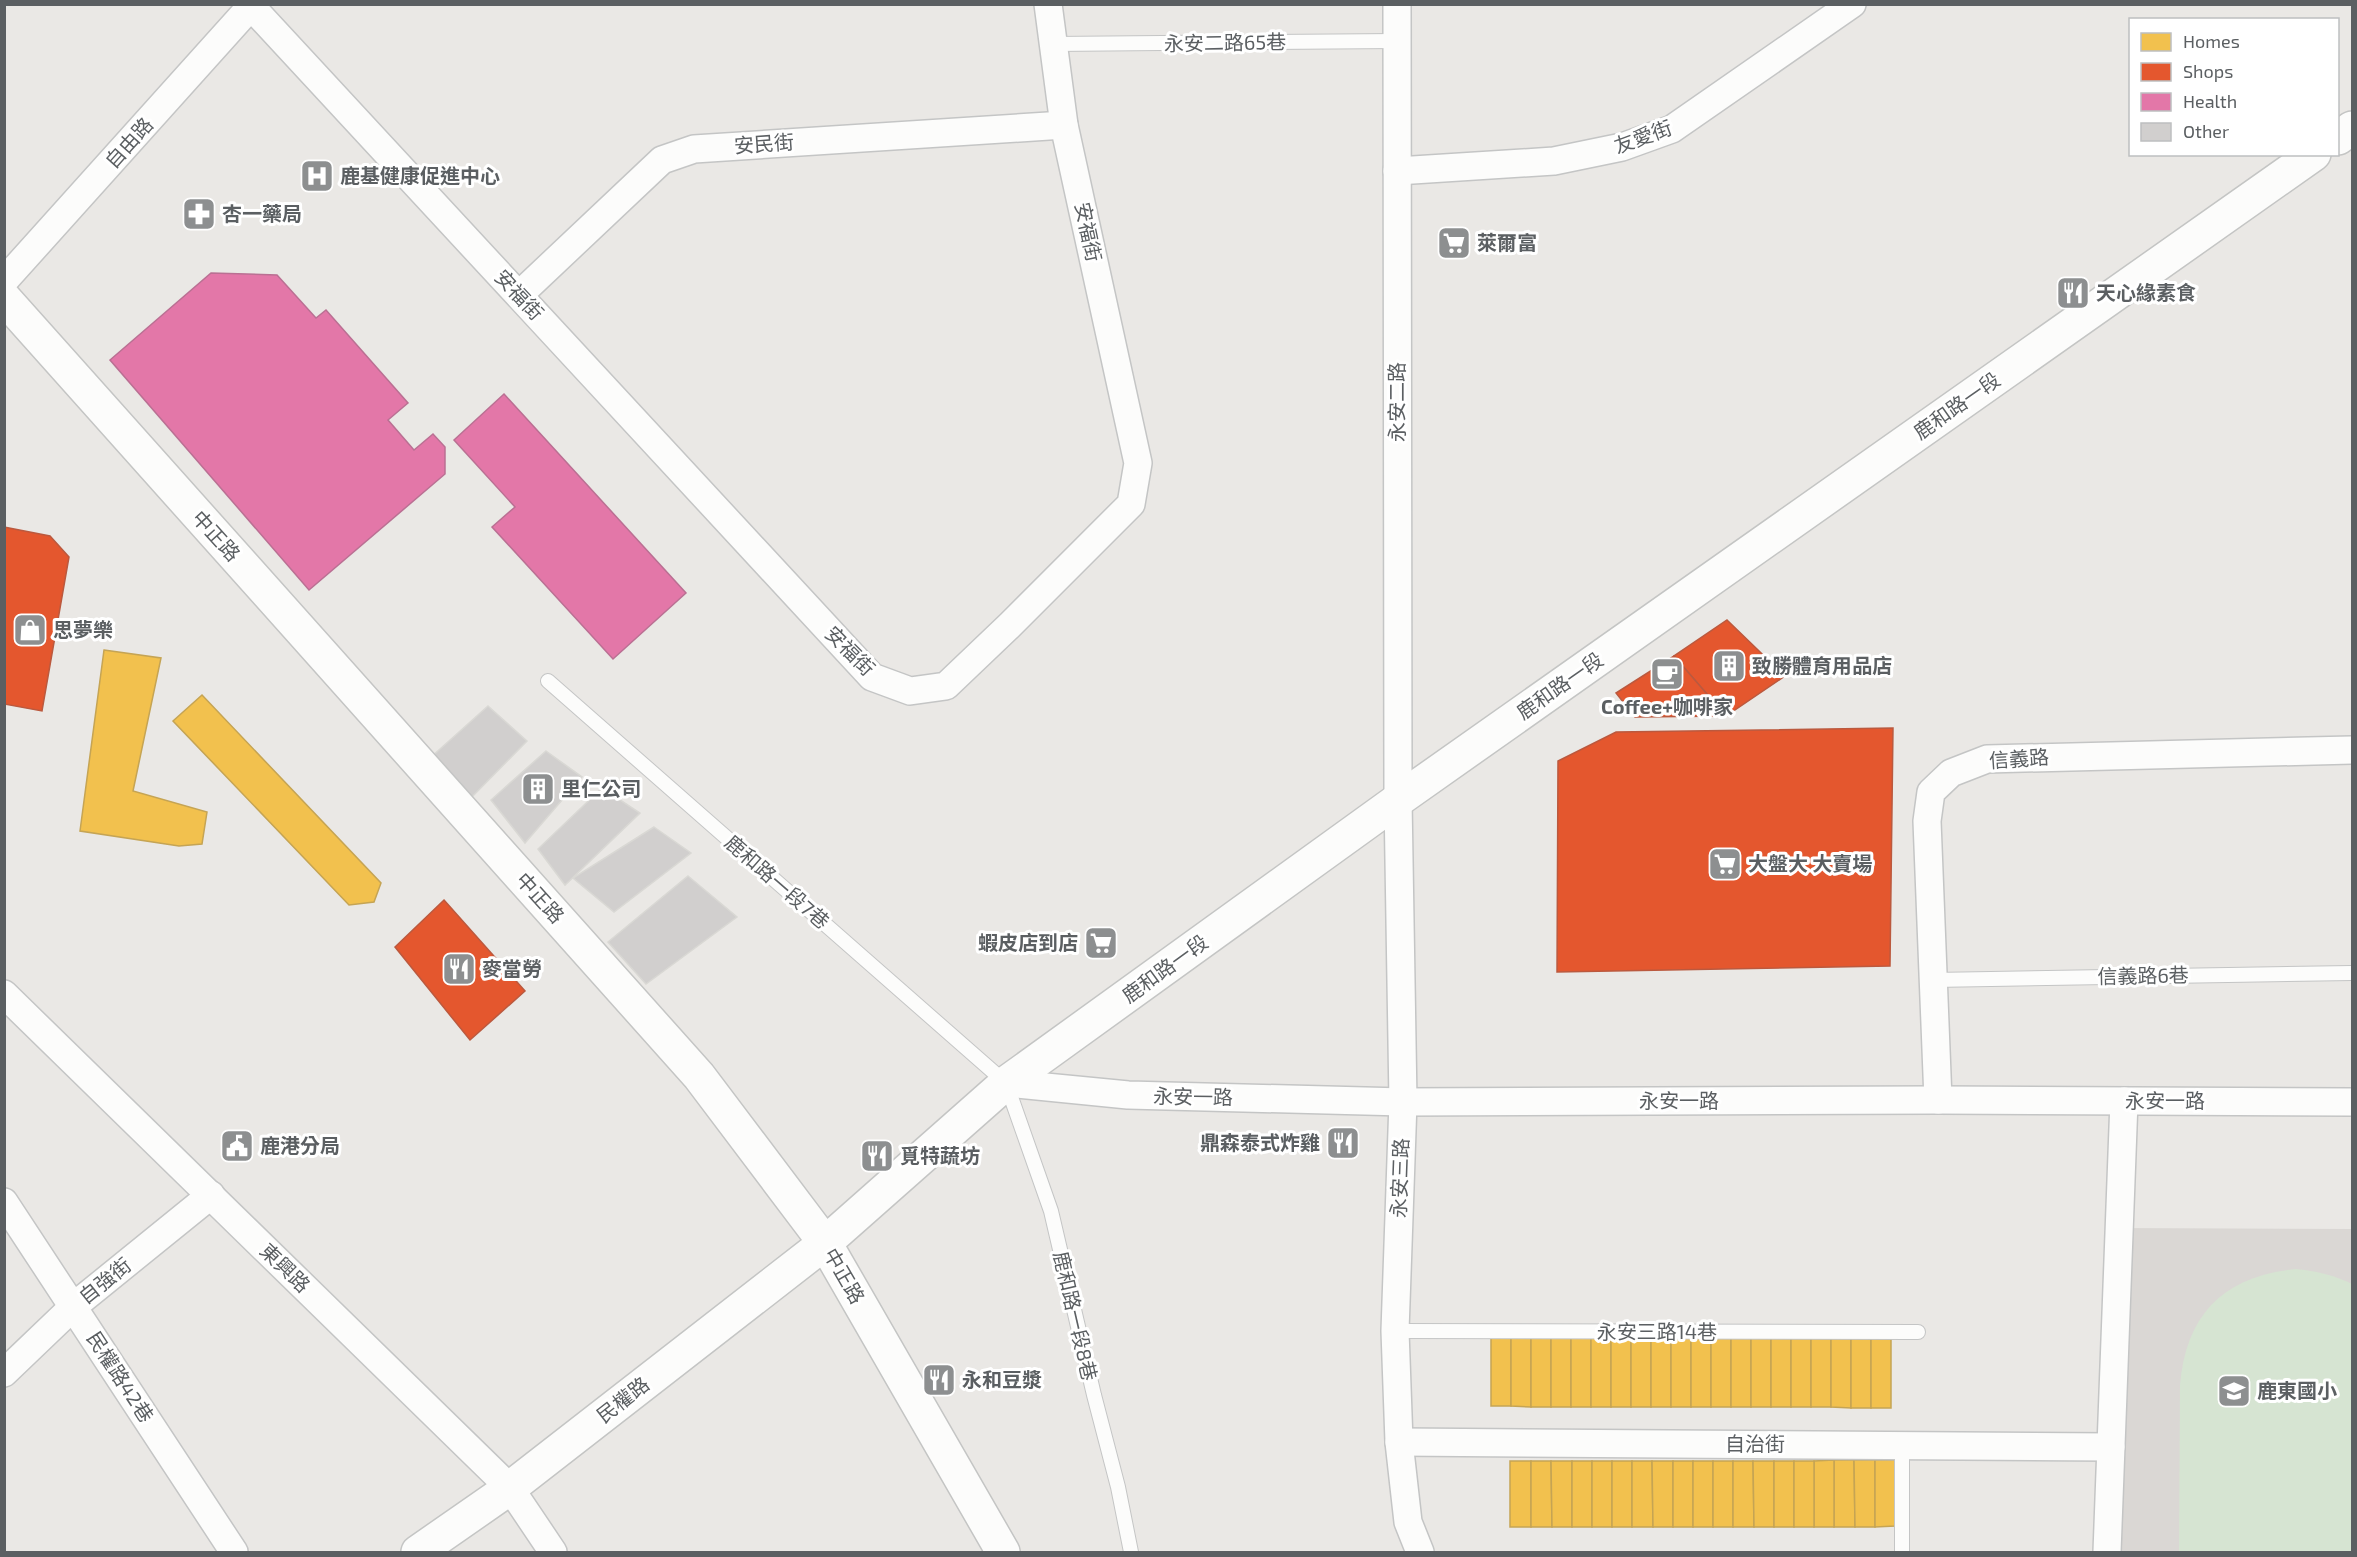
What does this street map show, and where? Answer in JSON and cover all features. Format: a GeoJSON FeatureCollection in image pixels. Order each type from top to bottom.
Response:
{"type":"FeatureCollection","features":[{"type":"Feature","properties":{"kind":"main road"},"geometry":{"type":"LineString","coordinates":[[2339,137],[2352,128]]}},
{"type":"Feature","properties":{"kind":"main road","name":"鹿和路一段"},"geometry":{"type":"LineString","coordinates":[[825,1242],[1006,1083],[1398,800],[2311,156]]}},
{"type":"Feature","properties":{"kind":"main road","name":"中正路"},"geometry":{"type":"LineString","coordinates":[[4,298],[699,1077],[825,1242],[1003,1552]]}},
{"type":"Feature","properties":{"kind":"main road","name":"民權路"},"geometry":{"type":"LineString","coordinates":[[418,1552],[510,1488],[825,1242]]}},
{"type":"Feature","properties":{"kind":"street","name":"安福街"},"geometry":{"type":"LineString","coordinates":[[251,5],[872,677],[910,691],[946,686],[1131,504],[1138,463],[1064,125],[1048,4]]}},
{"type":"Feature","properties":{"kind":"street","name":"永安二路"},"geometry":{"type":"LineString","coordinates":[[1397,4],[1398,800]]}},
{"type":"Feature","properties":{"kind":"street","name":"自由路"},"geometry":{"type":"LineString","coordinates":[[4,281],[251,5]]}},
{"type":"Feature","properties":{"kind":"street","name":"友愛街"},"geometry":{"type":"LineString","coordinates":[[1397,171],[1554,161],[1622,147],[1672,129],[1842,7]]}},
{"type":"Feature","properties":{"kind":"street","name":"安民街"},"geometry":{"type":"LineString","coordinates":[[519,295],[662,160],[694,148],[1064,125]]}},
{"type":"Feature","properties":{"kind":"street","name":"信義路"},"geometry":{"type":"LineString","coordinates":[[1938,1100],[1927,821],[1931,792],[1951,773],[1987,759],[2352,750]]}},
{"type":"Feature","properties":{"kind":"street","name":"永安三路"},"geometry":{"type":"LineString","coordinates":[[1398,800],[1403,1101],[1395,1331],[1399,1442],[1408,1522],[1420,1552]]}},
{"type":"Feature","properties":{"kind":"street","name":"東興路"},"geometry":{"type":"LineString","coordinates":[[4,994],[510,1488],[553,1552]]}},
{"type":"Feature","properties":{"kind":"street","name":"永安一路"},"geometry":{"type":"LineString","coordinates":[[1006,1083],[1128,1095],[1403,1101],[2352,1102]]}},
{"type":"Feature","properties":{"kind":"street"},"geometry":{"type":"LineString","coordinates":[[2107,1552],[2124,1101]]}},
{"type":"Feature","properties":{"kind":"street","name":"自強街"},"geometry":{"type":"LineString","coordinates":[[4,1373],[74,1306],[211,1195]]}},
{"type":"Feature","properties":{"kind":"street","name":"民權路42巷"},"geometry":{"type":"LineString","coordinates":[[4,1202],[234,1552]]}},
{"type":"Feature","properties":{"kind":"street","name":"自治街"},"geometry":{"type":"LineString","coordinates":[[1399,1442],[2111,1447]]}},
{"type":"Feature","properties":{"kind":"lane","name":"永安二路65巷"},"geometry":{"type":"LineString","coordinates":[[1053,44],[1397,41]]}},
{"type":"Feature","properties":{"kind":"lane","name":"鹿和路一段7巷"},"geometry":{"type":"LineString","coordinates":[[548,681],[1006,1083]]}},
{"type":"Feature","properties":{"kind":"lane","name":"信義路6巷"},"geometry":{"type":"LineString","coordinates":[[1933,980],[2352,973]]}},
{"type":"Feature","properties":{"kind":"lane","name":"鹿和路一段8巷"},"geometry":{"type":"LineString","coordinates":[[1006,1083],[1051,1211],[1118,1487],[1131,1552]]}},
{"type":"Feature","properties":{"kind":"lane","name":"永安三路14巷"},"geometry":{"type":"LineString","coordinates":[[1395,1331],[1918,1332]]}},
{"type":"Feature","properties":{"kind":"lane"},"geometry":{"type":"LineString","coordinates":[[1902,1445],[1902,1552]]}},
{"type":"Feature","properties":{"kind":"lane"},"geometry":{"type":"LineString","coordinates":[[1404,1552],[1408,1522]]}},
{"type":"Feature","properties":{"kind":"shaded area","name":"鹿東國小"},"geometry":{"type":"Polygon","coordinates":[[[2117,1228],[2352,1229],[2352,1552],[2115,1552],[2117,1228]]]}},
{"type":"Feature","properties":{"kind":"green space"},"geometry":{"type":"Polygon","coordinates":[[[2296,1269],[2325,1274],[2352,1284],[2352,1552],[2179,1552],[2180,1385],[2184,1360],[2191,1338],[2200,1319],[2213,1303],[2229,1290],[2248,1280],[2296,1269]]]}},
{"type":"Feature","properties":{"kind":"building: Homes"},"geometry":{"type":"Polygon","coordinates":[[[104,650],[161,658],[133,791],[207,812],[202,844],[179,846],[80,831],[104,650]]]}},
{"type":"Feature","properties":{"kind":"building: Homes"},"geometry":{"type":"Polygon","coordinates":[[[202,695],[381,883],[374,902],[349,905],[173,721],[202,695]]]}},
{"type":"Feature","properties":{"kind":"building: Homes"},"geometry":{"type":"Polygon","coordinates":[[[1491,1327],[1511,1327],[1511,1406],[1491,1406],[1491,1327]]]}},
{"type":"Feature","properties":{"kind":"building: Homes"},"geometry":{"type":"Polygon","coordinates":[[[1511,1327],[1531,1327],[1531,1407],[1511,1406],[1511,1327]]]}},
{"type":"Feature","properties":{"kind":"building: Homes"},"geometry":{"type":"Polygon","coordinates":[[[1531,1327],[1551,1327],[1551,1407],[1531,1407],[1531,1327]]]}},
{"type":"Feature","properties":{"kind":"building: Homes"},"geometry":{"type":"Polygon","coordinates":[[[1551,1327],[1571,1328],[1571,1407],[1551,1407],[1551,1327]]]}},
{"type":"Feature","properties":{"kind":"building: Homes"},"geometry":{"type":"Polygon","coordinates":[[[1571,1328],[1591,1328],[1591,1407],[1571,1407],[1571,1328]]]}},
{"type":"Feature","properties":{"kind":"building: Homes"},"geometry":{"type":"Polygon","coordinates":[[[1591,1328],[1611,1328],[1611,1407],[1591,1407],[1591,1328]]]}},
{"type":"Feature","properties":{"kind":"building: Homes"},"geometry":{"type":"Polygon","coordinates":[[[1611,1328],[1631,1328],[1631,1407],[1611,1407],[1611,1328]]]}},
{"type":"Feature","properties":{"kind":"building: Homes"},"geometry":{"type":"Polygon","coordinates":[[[1631,1328],[1651,1328],[1651,1407],[1631,1407],[1631,1328]]]}},
{"type":"Feature","properties":{"kind":"building: Homes"},"geometry":{"type":"Polygon","coordinates":[[[1651,1328],[1671,1328],[1671,1407],[1651,1407],[1651,1328]]]}},
{"type":"Feature","properties":{"kind":"building: Homes"},"geometry":{"type":"Polygon","coordinates":[[[1671,1328],[1691,1328],[1691,1407],[1671,1407],[1671,1328]]]}},
{"type":"Feature","properties":{"kind":"building: Homes"},"geometry":{"type":"Polygon","coordinates":[[[1691,1328],[1711,1328],[1711,1407],[1691,1407],[1691,1328]]]}},
{"type":"Feature","properties":{"kind":"building: Homes"},"geometry":{"type":"Polygon","coordinates":[[[1711,1328],[1731,1328],[1731,1407],[1711,1407],[1711,1328]]]}},
{"type":"Feature","properties":{"kind":"building: Homes"},"geometry":{"type":"Polygon","coordinates":[[[1731,1328],[1751,1328],[1751,1407],[1731,1407],[1731,1328]]]}},
{"type":"Feature","properties":{"kind":"building: Homes"},"geometry":{"type":"Polygon","coordinates":[[[1751,1328],[1771,1328],[1771,1407],[1751,1407],[1751,1328]]]}},
{"type":"Feature","properties":{"kind":"building: Homes"},"geometry":{"type":"Polygon","coordinates":[[[1771,1328],[1791,1328],[1791,1407],[1771,1407],[1771,1328]]]}},
{"type":"Feature","properties":{"kind":"building: Homes"},"geometry":{"type":"Polygon","coordinates":[[[1791,1328],[1811,1328],[1811,1407],[1791,1407],[1791,1328]]]}},
{"type":"Feature","properties":{"kind":"building: Homes"},"geometry":{"type":"Polygon","coordinates":[[[1811,1328],[1831,1328],[1831,1407],[1811,1407],[1811,1328]]]}},
{"type":"Feature","properties":{"kind":"building: Homes"},"geometry":{"type":"Polygon","coordinates":[[[1831,1328],[1851,1328],[1851,1408],[1831,1407],[1831,1328]]]}},
{"type":"Feature","properties":{"kind":"building: Homes"},"geometry":{"type":"Polygon","coordinates":[[[1851,1328],[1871,1328],[1871,1408],[1851,1408],[1851,1328]]]}},
{"type":"Feature","properties":{"kind":"building: Homes"},"geometry":{"type":"Polygon","coordinates":[[[1871,1328],[1891,1328],[1891,1408],[1871,1408],[1871,1328]]]}},
{"type":"Feature","properties":{"kind":"building: Homes"},"geometry":{"type":"Polygon","coordinates":[[[1834,1460],[1854,1460],[1855,1527],[1834,1527],[1834,1460]]]}},
{"type":"Feature","properties":{"kind":"building: Homes"},"geometry":{"type":"Polygon","coordinates":[[[1834,1460],[1834,1527],[1814,1527],[1814,1461],[1834,1460]]]}},
{"type":"Feature","properties":{"kind":"building: Homes"},"geometry":{"type":"Polygon","coordinates":[[[1854,1460],[1875,1460],[1875,1527],[1855,1527],[1854,1460]]]}},
{"type":"Feature","properties":{"kind":"building: Homes"},"geometry":{"type":"Polygon","coordinates":[[[1875,1460],[1895,1460],[1895,1526],[1875,1527],[1875,1460]]]}},
{"type":"Feature","properties":{"kind":"building: Homes"},"geometry":{"type":"Polygon","coordinates":[[[1510,1461],[1531,1461],[1531,1527],[1510,1527],[1510,1461]]]}},
{"type":"Feature","properties":{"kind":"building: Homes"},"geometry":{"type":"Polygon","coordinates":[[[1531,1461],[1551,1461],[1552,1527],[1531,1527],[1531,1461]]]}},
{"type":"Feature","properties":{"kind":"building: Homes"},"geometry":{"type":"Polygon","coordinates":[[[1551,1461],[1572,1461],[1572,1527],[1552,1527],[1551,1461]]]}},
{"type":"Feature","properties":{"kind":"building: Homes"},"geometry":{"type":"Polygon","coordinates":[[[1572,1461],[1592,1461],[1592,1527],[1572,1527],[1572,1461]]]}},
{"type":"Feature","properties":{"kind":"building: Homes"},"geometry":{"type":"Polygon","coordinates":[[[1592,1461],[1612,1461],[1612,1527],[1592,1527],[1592,1461]]]}},
{"type":"Feature","properties":{"kind":"building: Homes"},"geometry":{"type":"Polygon","coordinates":[[[1612,1461],[1632,1461],[1632,1527],[1612,1527],[1612,1461]]]}},
{"type":"Feature","properties":{"kind":"building: Homes"},"geometry":{"type":"Polygon","coordinates":[[[1632,1461],[1652,1461],[1653,1527],[1632,1527],[1632,1461]]]}},
{"type":"Feature","properties":{"kind":"building: Homes"},"geometry":{"type":"Polygon","coordinates":[[[1652,1461],[1673,1461],[1673,1527],[1653,1527],[1652,1461]]]}},
{"type":"Feature","properties":{"kind":"building: Homes"},"geometry":{"type":"Polygon","coordinates":[[[1673,1461],[1693,1461],[1693,1527],[1673,1527],[1673,1461]]]}},
{"type":"Feature","properties":{"kind":"building: Homes"},"geometry":{"type":"Polygon","coordinates":[[[1693,1461],[1713,1461],[1713,1527],[1693,1527],[1693,1461]]]}},
{"type":"Feature","properties":{"kind":"building: Homes"},"geometry":{"type":"Polygon","coordinates":[[[1713,1461],[1733,1461],[1733,1527],[1713,1527],[1713,1461]]]}},
{"type":"Feature","properties":{"kind":"building: Homes"},"geometry":{"type":"Polygon","coordinates":[[[1733,1461],[1753,1461],[1754,1527],[1733,1527],[1733,1461]]]}},
{"type":"Feature","properties":{"kind":"building: Homes"},"geometry":{"type":"Polygon","coordinates":[[[1753,1461],[1774,1461],[1774,1527],[1754,1527],[1753,1461]]]}},
{"type":"Feature","properties":{"kind":"building: Homes"},"geometry":{"type":"Polygon","coordinates":[[[1774,1461],[1794,1461],[1794,1527],[1774,1527],[1774,1461]]]}},
{"type":"Feature","properties":{"kind":"building: Homes"},"geometry":{"type":"Polygon","coordinates":[[[1794,1461],[1814,1461],[1814,1527],[1794,1527],[1794,1461]]]}},
{"type":"Feature","properties":{"kind":"building: Shops","name":"思夢樂"},"geometry":{"type":"Polygon","coordinates":[[[4,527],[50,536],[69,557],[42,711],[4,704],[4,527]]]}},
{"type":"Feature","properties":{"kind":"building: Shops","name":"致勝體育用品店"},"geometry":{"type":"Polygon","coordinates":[[[1727,620],[1785,676],[1726,716],[1674,656],[1727,620]]]}},
{"type":"Feature","properties":{"kind":"building: Shops","name":"Coffee+咖啡家"},"geometry":{"type":"Polygon","coordinates":[[[1674,656],[1726,716],[1635,717],[1616,693],[1674,656]]]}},
{"type":"Feature","properties":{"kind":"building: Shops","name":"大盤大 大賣場"},"geometry":{"type":"Polygon","coordinates":[[[1893,728],[1890,966],[1557,972],[1558,761],[1616,732],[1893,728]]]}},
{"type":"Feature","properties":{"kind":"building: Shops","name":"麥當勞"},"geometry":{"type":"Polygon","coordinates":[[[444,900],[525,991],[470,1040],[395,947],[444,900]]]}},
{"type":"Feature","properties":{"kind":"building: Health"},"geometry":{"type":"Polygon","coordinates":[[[211,273],[277,275],[316,318],[326,310],[408,403],[388,420],[414,450],[433,434],[445,447],[445,474],[309,590],[110,360],[211,273]]]}},
{"type":"Feature","properties":{"kind":"building: Health"},"geometry":{"type":"Polygon","coordinates":[[[504,394],[686,593],[613,659],[492,527],[515,507],[454,440],[504,394]]]}},
{"type":"Feature","properties":{"kind":"building: Other"},"geometry":{"type":"Polygon","coordinates":[[[488,706],[527,741],[468,801],[430,758],[488,706]]]}},
{"type":"Feature","properties":{"kind":"building: Other","name":"里仁公司"},"geometry":{"type":"Polygon","coordinates":[[[546,751],[582,777],[525,843],[491,800],[546,751]]]}},
{"type":"Feature","properties":{"kind":"building: Other"},"geometry":{"type":"Polygon","coordinates":[[[602,788],[640,813],[565,885],[538,849],[602,788]]]}},
{"type":"Feature","properties":{"kind":"building: Other"},"geometry":{"type":"Polygon","coordinates":[[[654,827],[691,853],[614,912],[573,878],[654,827]]]}},
{"type":"Feature","properties":{"kind":"building: Other"},"geometry":{"type":"Polygon","coordinates":[[[688,876],[737,917],[646,984],[608,942],[688,876]]]}},
{"type":"Feature","properties":{"kind":"place","name":"鹿基健康促進中心"},"geometry":{"type":"Point","coordinates":[317,176]}},
{"type":"Feature","properties":{"kind":"place","name":"杏一藥局"},"geometry":{"type":"Point","coordinates":[199,214]}},
{"type":"Feature","properties":{"kind":"place","name":"萊爾富"},"geometry":{"type":"Point","coordinates":[1454,243]}},
{"type":"Feature","properties":{"kind":"place","name":"天心緣素食"},"geometry":{"type":"Point","coordinates":[2073,293]}},
{"type":"Feature","properties":{"kind":"place","name":"思夢樂"},"geometry":{"type":"Point","coordinates":[30,630]}},
{"type":"Feature","properties":{"kind":"place","name":"致勝體育用品店"},"geometry":{"type":"Point","coordinates":[1729,666]}},
{"type":"Feature","properties":{"kind":"place","name":"Coffee+咖啡家"},"geometry":{"type":"Point","coordinates":[1667,674]}},
{"type":"Feature","properties":{"kind":"place","name":"里仁公司"},"geometry":{"type":"Point","coordinates":[538,789]}},
{"type":"Feature","properties":{"kind":"place","name":"大盤大 大賣場"},"geometry":{"type":"Point","coordinates":[1725,864]}},
{"type":"Feature","properties":{"kind":"place","name":"蝦皮店到店"},"geometry":{"type":"Point","coordinates":[1101,943]}},
{"type":"Feature","properties":{"kind":"place","name":"麥當勞"},"geometry":{"type":"Point","coordinates":[459,969]}},
{"type":"Feature","properties":{"kind":"place","name":"鼎森泰式炸雞"},"geometry":{"type":"Point","coordinates":[1343,1143]}},
{"type":"Feature","properties":{"kind":"place","name":"鹿港分局"},"geometry":{"type":"Point","coordinates":[237,1146]}},
{"type":"Feature","properties":{"kind":"place","name":"覓特蔬坊"},"geometry":{"type":"Point","coordinates":[877,1156]}},
{"type":"Feature","properties":{"kind":"place","name":"永和豆漿"},"geometry":{"type":"Point","coordinates":[939,1380]}},
{"type":"Feature","properties":{"kind":"place","name":"鹿東國小"},"geometry":{"type":"Point","coordinates":[2234,1391]}}]}
